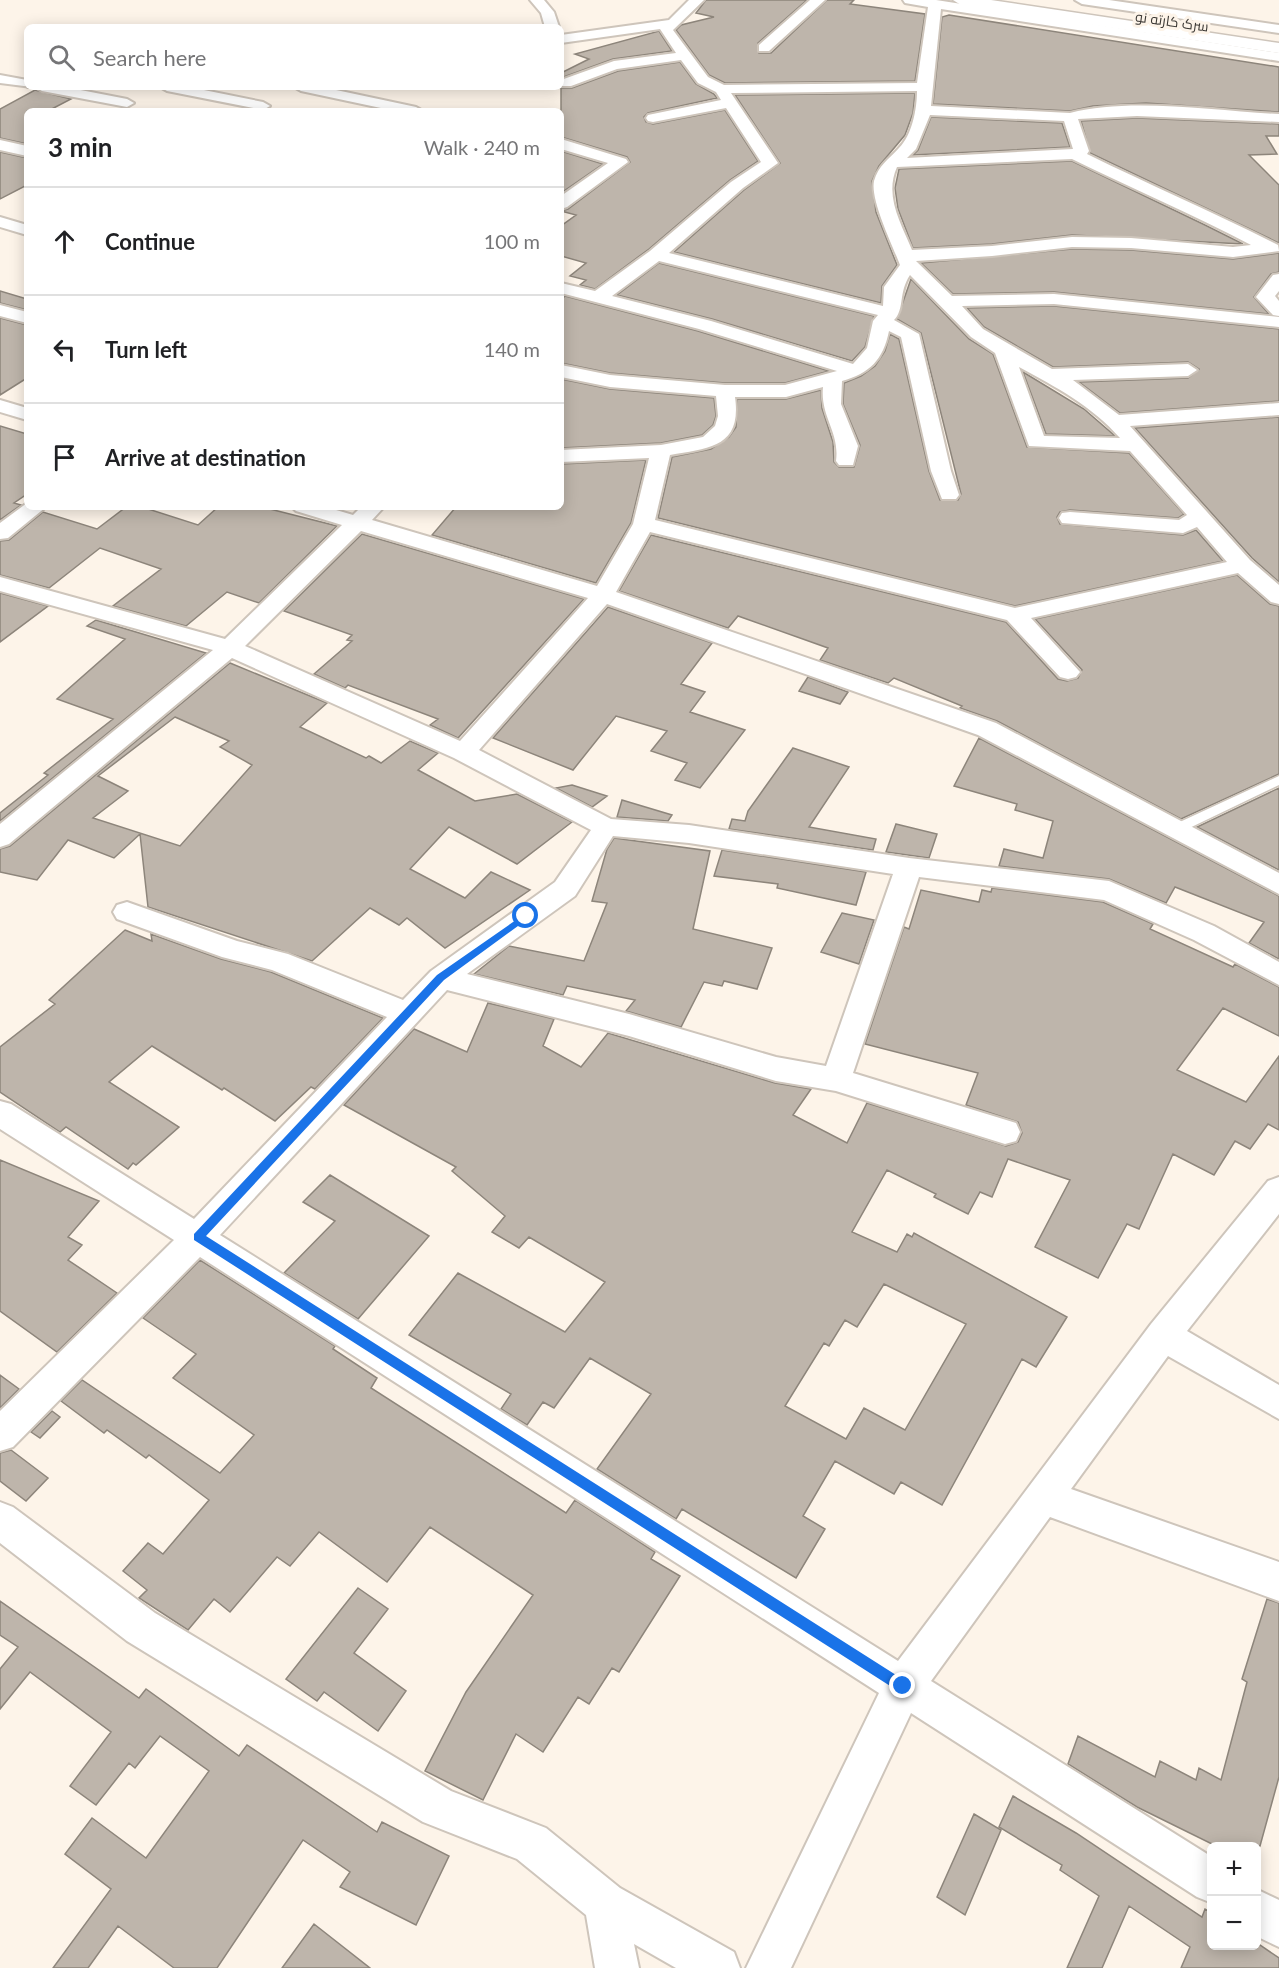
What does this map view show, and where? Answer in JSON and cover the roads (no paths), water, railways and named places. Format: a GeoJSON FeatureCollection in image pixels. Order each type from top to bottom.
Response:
{"type":"FeatureCollection","features":[{"type":"Feature","properties":{"kind":"highway"},"geometry":{"type":"LineString","coordinates":[[962,0],[1135,31],[1279,48]]}},
{"type":"Feature","properties":{"kind":"highway","name":"سرک کارته نو"},"geometry":{"type":"LineString","coordinates":[[1028,0],[1279,37]]}},
{"type":"Feature","properties":{"kind":"street"},"geometry":{"type":"LineString","coordinates":[[537,0],[547,12],[551,24]]}},
{"type":"Feature","properties":{"kind":"street"},"geometry":{"type":"LineString","coordinates":[[599,297],[656,255],[737,186],[770,163],[726,96],[703,80],[683,56],[666,30],[697,0]]}},
{"type":"Feature","properties":{"kind":"street"},"geometry":{"type":"LineString","coordinates":[[764,48],[818,0]]}},
{"type":"Feature","properties":{"kind":"street"},"geometry":{"type":"LineString","coordinates":[[910,0],[1135,31],[1279,57]]}},
{"type":"Feature","properties":{"kind":"street"},"geometry":{"type":"LineString","coordinates":[[1082,0],[1279,29]]}},
{"type":"Feature","properties":{"kind":"street"},"geometry":{"type":"LineString","coordinates":[[935,4],[924,87],[924,110],[908,149],[891,163],[882,182],[884,199],[907,260],[977,333],[1004,351],[1072,387],[1115,421],[1138,445],[1197,517],[1242,565],[1279,597]]}},
{"type":"Feature","properties":{"kind":"street"},"geometry":{"type":"LineString","coordinates":[[564,39],[673,23]]}},
{"type":"Feature","properties":{"kind":"street"},"geometry":{"type":"LineString","coordinates":[[566,83],[614,65],[683,56]]}},
{"type":"Feature","properties":{"kind":"street"},"geometry":{"type":"LineString","coordinates":[[0,79],[24,83]]}},
{"type":"Feature","properties":{"kind":"street"},"geometry":{"type":"LineString","coordinates":[[653,118],[726,96],[924,87]]}},
{"type":"Feature","properties":{"kind":"street"},"geometry":{"type":"LineString","coordinates":[[58,90],[127,103]]}},
{"type":"Feature","properties":{"kind":"street"},"geometry":{"type":"LineString","coordinates":[[118,108],[157,90],[263,106]]}},
{"type":"Feature","properties":{"kind":"street"},"geometry":{"type":"LineString","coordinates":[[312,90],[379,108],[397,93]]}},
{"type":"Feature","properties":{"kind":"street"},"geometry":{"type":"LineString","coordinates":[[924,110],[1070,117],[1076,113],[1111,112],[1279,118]]}},
{"type":"Feature","properties":{"kind":"street"},"geometry":{"type":"LineString","coordinates":[[891,163],[1074,154],[1081,151],[1070,117]]}},
{"type":"Feature","properties":{"kind":"street"},"geometry":{"type":"LineString","coordinates":[[0,145],[24,150]]}},
{"type":"Feature","properties":{"kind":"street"},"geometry":{"type":"LineString","coordinates":[[564,145],[620,162],[564,202]]}},
{"type":"Feature","properties":{"kind":"street"},"geometry":{"type":"LineString","coordinates":[[1074,154],[1160,196],[1194,209],[1273,250]]}},
{"type":"Feature","properties":{"kind":"street"},"geometry":{"type":"LineString","coordinates":[[0,222],[24,229]]}},
{"type":"Feature","properties":{"kind":"street"},"geometry":{"type":"LineString","coordinates":[[907,260],[1071,242],[1131,243],[1233,252],[1273,250]]}},
{"type":"Feature","properties":{"kind":"street"},"geometry":{"type":"LineString","coordinates":[[656,255],[886,317],[910,334],[941,471],[949,495]]}},
{"type":"Feature","properties":{"kind":"street"},"geometry":{"type":"LineString","coordinates":[[564,372],[610,381],[725,391],[786,391],[857,371],[876,349],[893,287],[907,260]]}},
{"type":"Feature","properties":{"kind":"street"},"geometry":{"type":"LineString","coordinates":[[1279,279],[1265,297],[1279,311]]}},
{"type":"Feature","properties":{"kind":"street"},"geometry":{"type":"LineString","coordinates":[[564,289],[705,325],[857,371]]}},
{"type":"Feature","properties":{"kind":"street"},"geometry":{"type":"LineString","coordinates":[[948,301],[1054,299],[1279,322]]}},
{"type":"Feature","properties":{"kind":"street"},"geometry":{"type":"LineString","coordinates":[[0,310],[24,317]]}},
{"type":"Feature","properties":{"kind":"street"},"geometry":{"type":"LineString","coordinates":[[1004,351],[1036,442],[1138,445]]}},
{"type":"Feature","properties":{"kind":"street"},"geometry":{"type":"LineString","coordinates":[[1047,375],[1188,370]]}},
{"type":"Feature","properties":{"kind":"street"},"geometry":{"type":"LineString","coordinates":[[833,378],[831,404],[848,446],[846,461]]}},
{"type":"Feature","properties":{"kind":"street"},"geometry":{"type":"LineString","coordinates":[[564,456],[661,451],[710,442],[724,428],[728,416],[725,391]]}},
{"type":"Feature","properties":{"kind":"street"},"geometry":{"type":"LineString","coordinates":[[0,406],[24,413]]}},
{"type":"Feature","properties":{"kind":"street"},"geometry":{"type":"LineString","coordinates":[[1115,421],[1279,409]]}},
{"type":"Feature","properties":{"kind":"street"},"geometry":{"type":"LineString","coordinates":[[463,752],[492,723],[603,595],[644,524],[661,451]]}},
{"type":"Feature","properties":{"kind":"street"},"geometry":{"type":"LineString","coordinates":[[0,533],[31,510]]}},
{"type":"Feature","properties":{"kind":"street"},"geometry":{"type":"LineString","coordinates":[[313,510],[603,595],[987,729],[1279,885]]}},
{"type":"Feature","properties":{"kind":"street"},"geometry":{"type":"LineString","coordinates":[[0,838],[230,648],[369,510]]}},
{"type":"Feature","properties":{"kind":"street"},"geometry":{"type":"LineString","coordinates":[[1070,518],[1183,527],[1197,517]]}},
{"type":"Feature","properties":{"kind":"street"},"geometry":{"type":"LineString","coordinates":[[644,524],[1015,615],[1242,565]]}},
{"type":"Feature","properties":{"kind":"street"},"geometry":{"type":"LineString","coordinates":[[0,584],[230,648],[463,752],[606,827],[688,834],[909,867],[1109,891],[1204,933],[1279,975]]}},
{"type":"Feature","properties":{"kind":"street"},"geometry":{"type":"LineString","coordinates":[[1015,615],[1068,672]]}},
{"type":"Feature","properties":{"kind":"street"},"geometry":{"type":"LineString","coordinates":[[0,1435],[198,1237],[441,978],[565,889],[606,827]]}},
{"type":"Feature","properties":{"kind":"street"},"geometry":{"type":"LineString","coordinates":[[836,1079],[909,867]]}},
{"type":"Feature","properties":{"kind":"street"},"geometry":{"type":"LineString","coordinates":[[127,912],[232,950],[278,961],[407,1013]]}},
{"type":"Feature","properties":{"kind":"street"},"geometry":{"type":"LineString","coordinates":[[441,978],[629,1025],[776,1069],[836,1079],[1005,1132]]}},
{"type":"Feature","properties":{"kind":"street"},"geometry":{"type":"LineString","coordinates":[[0,1113],[1207,1879]]}},
{"type":"Feature","properties":{"kind":"street"},"geometry":{"type":"LineString","coordinates":[[768,1968],[903,1686],[1163,1335],[1279,1190]]}},
{"type":"Feature","properties":{"kind":"street"},"geometry":{"type":"LineString","coordinates":[[1163,1335],[1279,1403]]}},
{"type":"Feature","properties":{"kind":"street"},"geometry":{"type":"LineString","coordinates":[[1044,1497],[1266,1575],[1279,1582]]}},
{"type":"Feature","properties":{"kind":"street"},"geometry":{"type":"LineString","coordinates":[[0,1520],[141,1627],[438,1807],[531,1842],[605,1903],[718,1968]]}},
{"type":"Feature","properties":{"kind":"street"},"geometry":{"type":"LineString","coordinates":[[605,1903],[618,1968]]}},
{"type":"Feature","properties":{"kind":"street"},"geometry":{"type":"LineString","coordinates":[[1261,1913],[1279,1925]]}},
{"type":"Feature","properties":{"kind":"lane"},"geometry":{"type":"LineString","coordinates":[[1174,830],[1279,780]]}}]}
